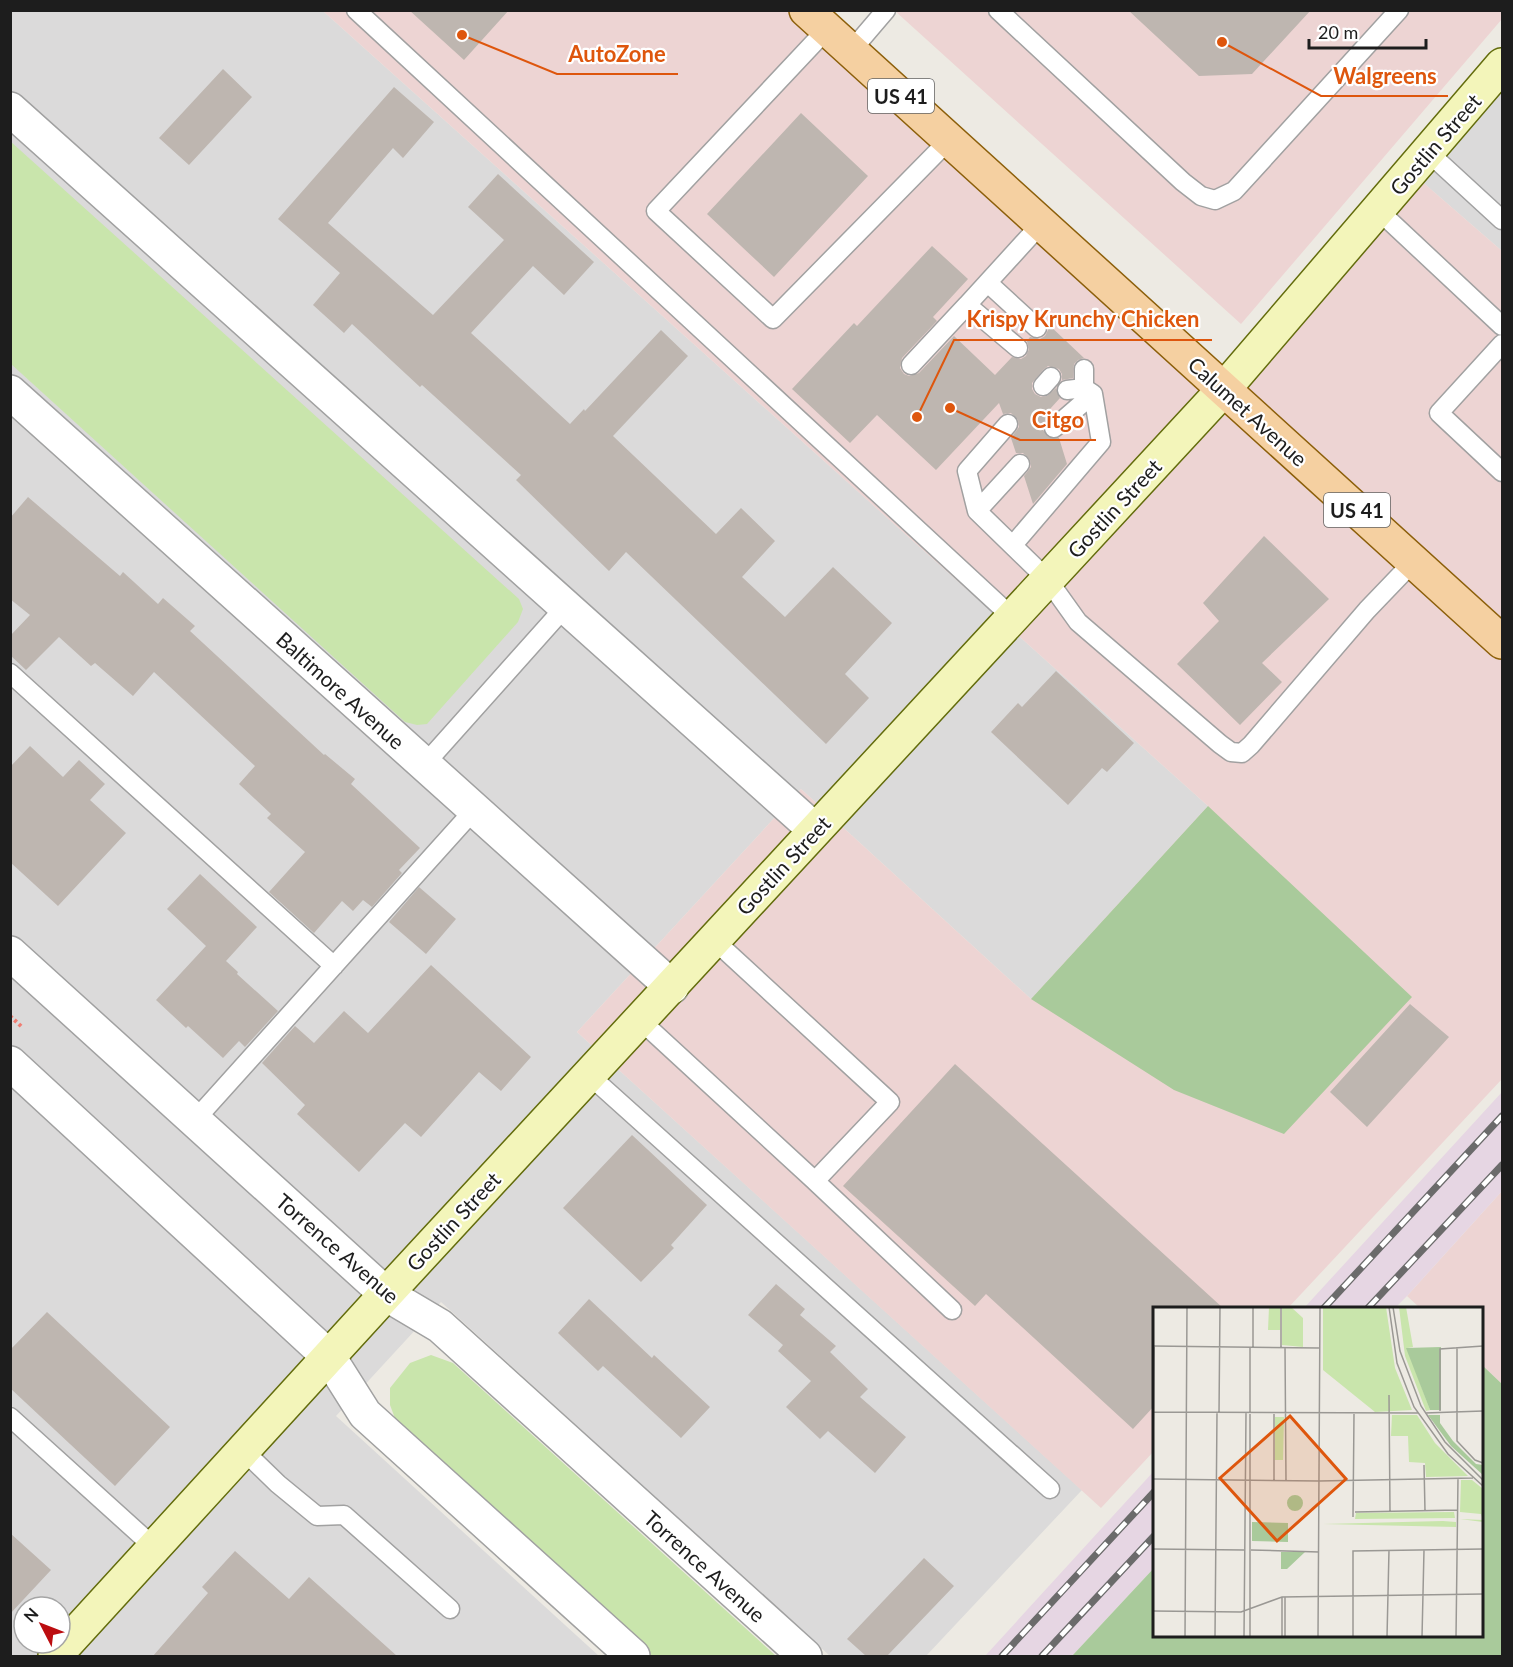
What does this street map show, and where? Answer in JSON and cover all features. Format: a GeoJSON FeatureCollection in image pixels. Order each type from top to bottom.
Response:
{"type":"FeatureCollection","features":[{"type":"Feature","properties":{"kind":"main road","name":"Calumet Avenue"},"geometry":{"type":"LineString","coordinates":[[816,20],[1503,642]]}},
{"type":"Feature","properties":{"kind":"main road","name":"Gostlin Street"},"geometry":{"type":"LineString","coordinates":[[55,1656],[386,1294],[1224,389],[1503,66]]}},
{"type":"Feature","properties":{"kind":"street"},"geometry":{"type":"LineString","coordinates":[[10,109],[815,830]]}},
{"type":"Feature","properties":{"kind":"street","name":"Baltimore Avenue"},"geometry":{"type":"LineString","coordinates":[[10,392],[672,987]]}},
{"type":"Feature","properties":{"kind":"street","name":"Torrence Avenue"},"geometry":{"type":"LineString","coordinates":[[10,953],[386,1294],[440,1326],[805,1656]]}},
{"type":"Feature","properties":{"kind":"street"},"geometry":{"type":"LineString","coordinates":[[10,1063],[329,1357],[364,1414],[633,1656]]}},
{"type":"Feature","properties":{"kind":"lane"},"geometry":{"type":"LineString","coordinates":[[356,10],[1012,617]]}},
{"type":"Feature","properties":{"kind":"lane"},"geometry":{"type":"LineString","coordinates":[[851,51],[886,10]]}},
{"type":"Feature","properties":{"kind":"lane"},"geometry":{"type":"LineString","coordinates":[[998,10],[1183,182],[1201,196],[1215,200],[1234,191],[1399,10]]}},
{"type":"Feature","properties":{"kind":"lane"},"geometry":{"type":"LineString","coordinates":[[816,20],[656,211],[773,319],[949,140]]}},
{"type":"Feature","properties":{"kind":"lane"},"geometry":{"type":"LineString","coordinates":[[1428,152],[1503,220]]}},
{"type":"Feature","properties":{"kind":"lane"},"geometry":{"type":"LineString","coordinates":[[1378,210],[1503,326]]}},
{"type":"Feature","properties":{"kind":"lane"},"geometry":{"type":"LineString","coordinates":[[911,365],[1041,224]]}},
{"type":"Feature","properties":{"kind":"lane"},"geometry":{"type":"LineString","coordinates":[[988,283],[1037,328]]}},
{"type":"Feature","properties":{"kind":"lane"},"geometry":{"type":"LineString","coordinates":[[967,305],[1018,348]]}},
{"type":"Feature","properties":{"kind":"lane"},"geometry":{"type":"LineString","coordinates":[[1503,344],[1439,413],[1503,472]]}},
{"type":"Feature","properties":{"kind":"lane"},"geometry":{"type":"LineString","coordinates":[[1054,428],[1081,391],[1084,369]]}},
{"type":"Feature","properties":{"kind":"lane"},"geometry":{"type":"LineString","coordinates":[[1013,545],[1101,442],[1081,391]]}},
{"type":"Feature","properties":{"kind":"lane"},"geometry":{"type":"LineString","coordinates":[[1008,424],[967,471],[977,511],[1048,580],[1078,622],[1231,752],[1242,753],[1251,745],[1367,610],[1414,561]]}},
{"type":"Feature","properties":{"kind":"lane"},"geometry":{"type":"LineString","coordinates":[[977,511],[1020,464]]}},
{"type":"Feature","properties":{"kind":"lane"},"geometry":{"type":"LineString","coordinates":[[424,765],[565,607]]}},
{"type":"Feature","properties":{"kind":"lane"},"geometry":{"type":"LineString","coordinates":[[10,673],[334,966]]}},
{"type":"Feature","properties":{"kind":"lane"},"geometry":{"type":"LineString","coordinates":[[195,1120],[474,810]]}},
{"type":"Feature","properties":{"kind":"lane"},"geometry":{"type":"LineString","coordinates":[[714,940],[890,1102],[815,1182]]}},
{"type":"Feature","properties":{"kind":"lane"},"geometry":{"type":"LineString","coordinates":[[640,1020],[952,1310]]}},
{"type":"Feature","properties":{"kind":"lane"},"geometry":{"type":"LineString","coordinates":[[589,1075],[1050,1489]]}},
{"type":"Feature","properties":{"kind":"lane"},"geometry":{"type":"LineString","coordinates":[[10,1417],[154,1548]]}},
{"type":"Feature","properties":{"kind":"lane"},"geometry":{"type":"LineString","coordinates":[[244,1451],[278,1484],[317,1516],[344,1515],[450,1609]]}},
{"type":"Feature","properties":{"kind":"shaded area"},"geometry":{"type":"Polygon","coordinates":[[[1502,10],[1502,19],[1241,324],[895,11],[1502,10]]]}},
{"type":"Feature","properties":{"kind":"shaded area"},"geometry":{"type":"Polygon","coordinates":[[[11,11],[323,11],[1208,806],[1031,999],[801,789],[577,1032],[1082,1490],[926,1656],[830,1656],[441,1302],[336,1416],[599,1656],[11,1656],[11,11]]]}},
{"type":"Feature","properties":{"kind":"shaded area"},"geometry":{"type":"Polygon","coordinates":[[[323,11],[789,11],[1502,658],[1502,1079],[1289,1307],[1153,1307],[1153,1452],[1101,1508],[577,1032],[801,789],[1031,999],[1208,806],[323,11]]]}},
{"type":"Feature","properties":{"kind":"shaded area"},"geometry":{"type":"Polygon","coordinates":[[[1502,84],[1502,251],[1419,179],[1502,84]]]}},
{"type":"Feature","properties":{"kind":"shaded area"},"geometry":{"type":"Polygon","coordinates":[[[1419,179],[1502,251],[1502,625],[1237,386],[1419,179]]]}},
{"type":"Feature","properties":{"kind":"shaded area"},"geometry":{"type":"Polygon","coordinates":[[[1502,1092],[1502,1191],[1407,1296],[1396,1307],[1305,1307],[1502,1092]]]}},
{"type":"Feature","properties":{"kind":"shaded area"},"geometry":{"type":"Polygon","coordinates":[[[1502,1191],[1502,1384],[1483,1366],[1483,1307],[1419,1307],[1407,1296],[1502,1191]]]}},
{"type":"Feature","properties":{"kind":"shaded area"},"geometry":{"type":"Polygon","coordinates":[[[1153,1472],[1153,1569],[1072,1656],[985,1656],[1153,1472]]]}},
{"type":"Feature","properties":{"kind":"green space"},"geometry":{"type":"Polygon","coordinates":[[[10,141],[519,599],[523,609],[518,622],[427,724],[417,725],[405,722],[11,364],[10,141]]]}},
{"type":"Feature","properties":{"kind":"green space"},"geometry":{"type":"Polygon","coordinates":[[[1208,806],[1412,997],[1284,1134],[1174,1090],[1031,999],[1208,806]]]}},
{"type":"Feature","properties":{"kind":"green space"},"geometry":{"type":"Polygon","coordinates":[[[431,1355],[453,1363],[776,1656],[649,1656],[399,1429],[390,1405],[390,1388],[410,1363],[431,1355]]]}},
{"type":"Feature","properties":{"kind":"green space"},"geometry":{"type":"Polygon","coordinates":[[[1483,1366],[1502,1384],[1502,1656],[1072,1656],[1153,1569],[1153,1637],[1483,1637],[1483,1366]]]}},
{"type":"Feature","properties":{"kind":"building"},"geometry":{"type":"Polygon","coordinates":[[[409,10],[509,10],[464,60],[409,10]]]}},
{"type":"Feature","properties":{"kind":"building"},"geometry":{"type":"Polygon","coordinates":[[[1128,10],[1311,10],[1252,74],[1199,76],[1128,10]]]}},
{"type":"Feature","properties":{"kind":"building"},"geometry":{"type":"Polygon","coordinates":[[[223,69],[252,97],[189,165],[159,138],[223,69]]]}},
{"type":"Feature","properties":{"kind":"building"},"geometry":{"type":"Polygon","coordinates":[[[394,87],[434,122],[403,158],[393,148],[328,223],[433,315],[504,240],[468,207],[498,174],[594,262],[564,295],[533,266],[471,333],[570,424],[661,330],[688,356],[613,436],[716,534],[741,508],[775,541],[742,577],[785,617],[833,567],[892,623],[845,674],[869,698],[826,744],[626,552],[609,571],[516,480],[521,475],[422,385],[420,387],[352,324],[344,333],[313,305],[340,273],[278,219],[394,87]]]}},
{"type":"Feature","properties":{"kind":"building"},"geometry":{"type":"Polygon","coordinates":[[[801,113],[868,176],[774,277],[707,214],[801,113]]]}},
{"type":"Feature","properties":{"kind":"building"},"geometry":{"type":"Polygon","coordinates":[[[932,246],[968,279],[933,317],[937,321],[902,358],[900,368],[904,374],[909,376],[919,373],[954,336],[995,375],[1012,357],[1021,359],[1026,356],[1029,349],[1027,341],[1030,337],[1040,339],[1045,336],[1048,330],[1047,323],[1084,358],[1074,364],[1073,378],[1062,380],[1059,369],[1048,366],[1032,383],[1035,394],[1041,397],[1047,396],[1056,388],[1060,398],[1050,409],[1052,415],[1044,424],[1043,430],[1050,438],[1059,438],[1067,464],[1033,504],[1024,476],[1031,467],[1030,460],[1023,453],[1016,453],[1011,438],[1019,427],[1018,420],[1011,413],[1003,414],[999,403],[936,470],[877,415],[850,443],[792,389],[854,323],[857,326],[932,246]]]}},
{"type":"Feature","properties":{"kind":"building"},"geometry":{"type":"Polygon","coordinates":[[[28,497],[120,576],[123,572],[158,604],[163,598],[195,626],[190,631],[324,755],[355,779],[351,784],[420,848],[399,870],[402,873],[372,907],[363,900],[353,911],[342,901],[314,933],[269,892],[305,852],[267,818],[271,814],[239,784],[255,766],[154,672],[133,696],[95,663],[91,666],[59,637],[26,670],[10,655],[10,636],[30,615],[10,599],[10,518],[28,497]]]}},
{"type":"Feature","properties":{"kind":"building"},"geometry":{"type":"Polygon","coordinates":[[[1264,536],[1329,599],[1262,663],[1282,682],[1240,725],[1177,664],[1219,621],[1203,603],[1264,536]]]}},
{"type":"Feature","properties":{"kind":"building"},"geometry":{"type":"Polygon","coordinates":[[[1056,671],[1134,743],[1107,772],[1102,768],[1068,805],[991,732],[1018,703],[1022,707],[1056,671]]]}},
{"type":"Feature","properties":{"kind":"building"},"geometry":{"type":"Polygon","coordinates":[[[30,746],[63,777],[79,760],[105,784],[90,800],[126,833],[58,906],[10,862],[10,767],[30,746]]]}},
{"type":"Feature","properties":{"kind":"building"},"geometry":{"type":"Polygon","coordinates":[[[200,874],[257,927],[226,961],[278,1011],[245,1047],[239,1041],[223,1058],[156,1000],[206,946],[167,909],[200,874]]]}},
{"type":"Feature","properties":{"kind":"building"},"geometry":{"type":"Polygon","coordinates":[[[419,887],[456,919],[426,954],[389,922],[419,887]]]}},
{"type":"Feature","properties":{"kind":"building"},"geometry":{"type":"Polygon","coordinates":[[[431,965],[531,1057],[501,1091],[479,1072],[421,1137],[405,1123],[359,1172],[297,1114],[305,1105],[262,1063],[295,1026],[314,1043],[344,1011],[368,1033],[431,965]]]}},
{"type":"Feature","properties":{"kind":"building"},"geometry":{"type":"Polygon","coordinates":[[[1410,1004],[1449,1037],[1367,1127],[1330,1092],[1410,1004]]]}},
{"type":"Feature","properties":{"kind":"building"},"geometry":{"type":"Polygon","coordinates":[[[955,1064],[1222,1307],[1153,1307],[1153,1407],[1133,1429],[986,1294],[975,1306],[843,1186],[955,1064]]]}},
{"type":"Feature","properties":{"kind":"building"},"geometry":{"type":"Polygon","coordinates":[[[632,1135],[707,1205],[671,1245],[674,1248],[641,1282],[563,1208],[632,1135]]]}},
{"type":"Feature","properties":{"kind":"building"},"geometry":{"type":"Polygon","coordinates":[[[776,1284],[805,1309],[800,1315],[836,1346],[830,1352],[868,1389],[860,1397],[906,1437],[875,1473],[828,1431],[820,1439],[786,1407],[811,1381],[778,1351],[783,1345],[748,1315],[776,1284]]]}},
{"type":"Feature","properties":{"kind":"building"},"geometry":{"type":"Polygon","coordinates":[[[589,1299],[652,1358],[654,1355],[710,1407],[681,1438],[603,1366],[598,1371],[558,1333],[589,1299]]]}},
{"type":"Feature","properties":{"kind":"building"},"geometry":{"type":"Polygon","coordinates":[[[47,1312],[170,1427],[115,1486],[10,1388],[10,1350],[47,1312]]]}},
{"type":"Feature","properties":{"kind":"building"},"geometry":{"type":"Polygon","coordinates":[[[10,1533],[51,1570],[28,1595],[12,1595],[10,1614],[10,1533]]]}},
{"type":"Feature","properties":{"kind":"building"},"geometry":{"type":"Polygon","coordinates":[[[235,1551],[289,1599],[309,1577],[397,1656],[153,1656],[208,1593],[202,1587],[235,1551]]]}},
{"type":"Feature","properties":{"kind":"building"},"geometry":{"type":"Polygon","coordinates":[[[924,1558],[954,1586],[887,1656],[866,1656],[847,1639],[924,1558]]]}},
{"type":"Feature","properties":{"kind":"railway"},"geometry":{"type":"LineString","coordinates":[[1325,1307],[1502,1116]]}},
{"type":"Feature","properties":{"kind":"railway"},"geometry":{"type":"LineString","coordinates":[[1369,1307],[1502,1165]]}},
{"type":"Feature","properties":{"kind":"railway"},"geometry":{"type":"LineString","coordinates":[[1002,1656],[1153,1493]]}},
{"type":"Feature","properties":{"kind":"railway"},"geometry":{"type":"LineString","coordinates":[[1042,1656],[1153,1537]]}},
{"type":"Feature","properties":{"kind":"place","name":"AutoZone"},"geometry":{"type":"Point","coordinates":[462,35]}},
{"type":"Feature","properties":{"kind":"place","name":"Walgreens"},"geometry":{"type":"Point","coordinates":[1222,42]}},
{"type":"Feature","properties":{"kind":"place","name":"Citgo"},"geometry":{"type":"Point","coordinates":[950,408]}},
{"type":"Feature","properties":{"kind":"place","name":"Krispy Krunchy Chicken"},"geometry":{"type":"Point","coordinates":[917,417]}}]}
